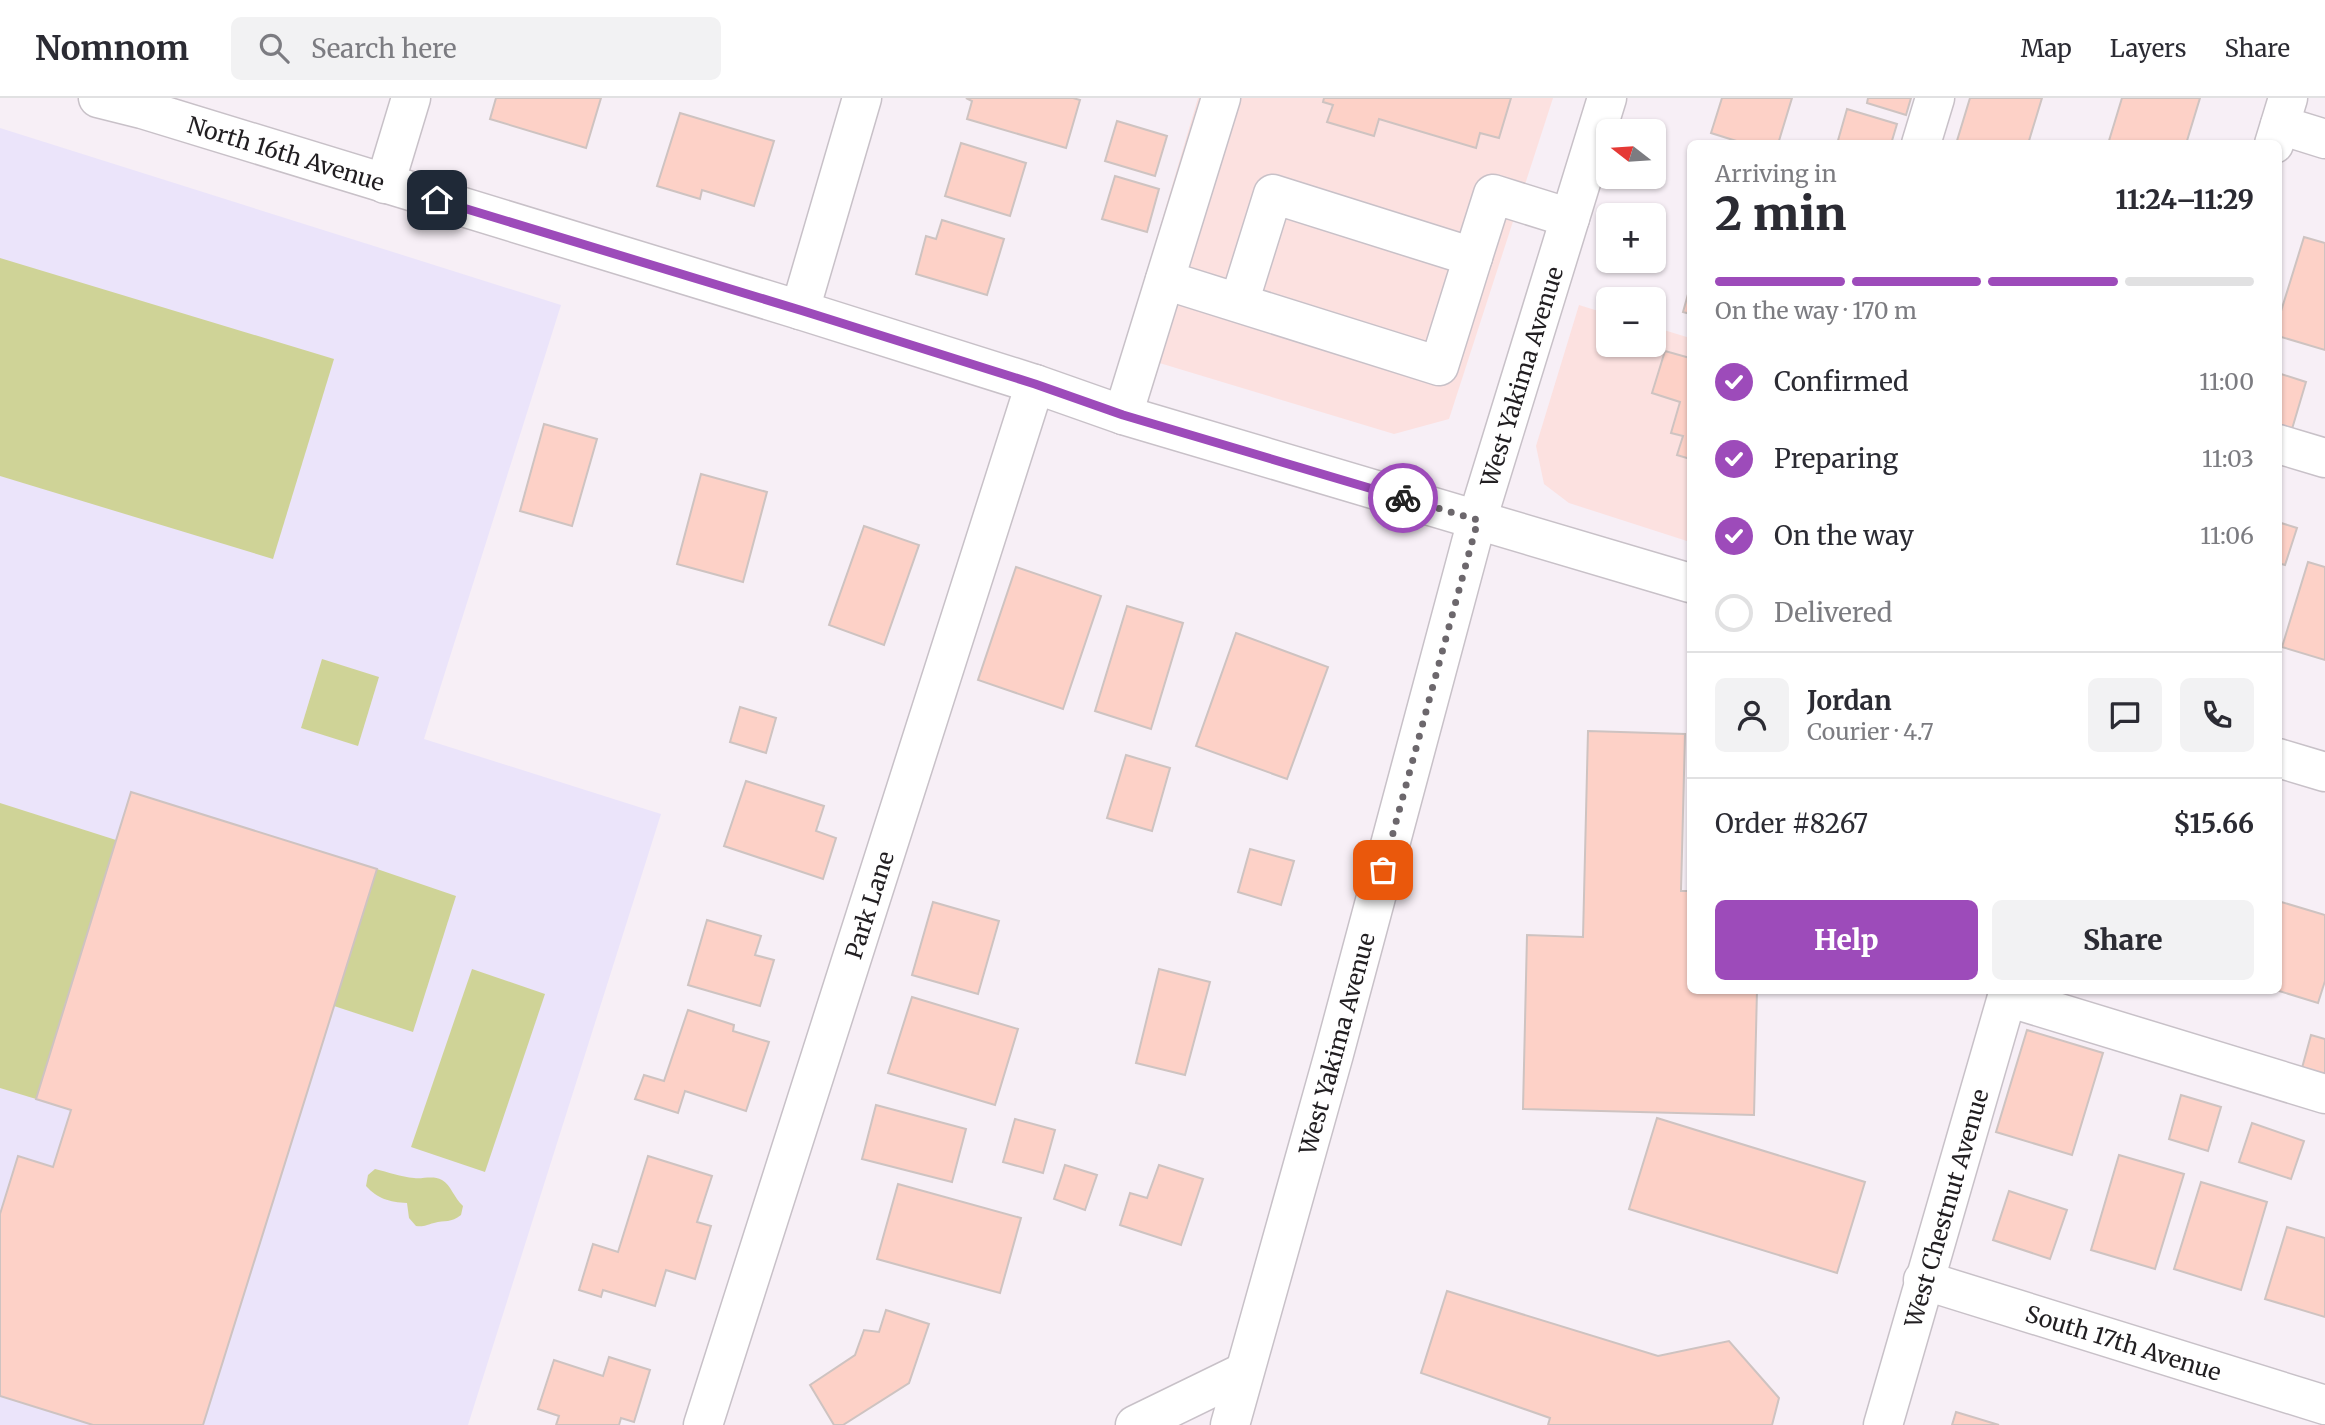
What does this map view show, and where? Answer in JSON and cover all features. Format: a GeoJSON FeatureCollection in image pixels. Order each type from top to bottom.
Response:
{"type":"FeatureCollection","features":[{"type":"Feature","properties":{"kind":"street","name":"North 16th Avenue"},"geometry":{"type":"LineString","coordinates":[[98,98],[144,104],[385,184],[800,310],[1035,384],[1123,415],[1687,582]]}},
{"type":"Feature","properties":{"kind":"street"},"geometry":{"type":"LineString","coordinates":[[385,184],[411,98]]}},
{"type":"Feature","properties":{"kind":"street"},"geometry":{"type":"LineString","coordinates":[[800,310],[862,98]]}},
{"type":"Feature","properties":{"kind":"street"},"geometry":{"type":"LineString","coordinates":[[1123,415],[1221,98]]}},
{"type":"Feature","properties":{"kind":"street","name":"West Yakima Avenue"},"geometry":{"type":"LineString","coordinates":[[1230,1425],[1334,1054],[1478,520],[1607,98]]}},
{"type":"Feature","properties":{"kind":"street"},"geometry":{"type":"LineString","coordinates":[[1922,140],[1935,98]]}},
{"type":"Feature","properties":{"kind":"street"},"geometry":{"type":"LineString","coordinates":[[2281,122],[2325,138]]}},
{"type":"Feature","properties":{"kind":"street"},"geometry":{"type":"LineString","coordinates":[[1239,303],[1273,194],[1473,257]]}},
{"type":"Feature","properties":{"kind":"street"},"geometry":{"type":"LineString","coordinates":[[1165,280],[1439,366],[1493,194],[1570,218]]}},
{"type":"Feature","properties":{"kind":"street","name":"Park Lane"},"geometry":{"type":"LineString","coordinates":[[703,1425],[1035,384]]}},
{"type":"Feature","properties":{"kind":"street"},"geometry":{"type":"LineString","coordinates":[[2282,445],[2325,458]]}},
{"type":"Feature","properties":{"kind":"street"},"geometry":{"type":"LineString","coordinates":[[2282,759],[2325,772]]}},
{"type":"Feature","properties":{"kind":"street"},"geometry":{"type":"LineString","coordinates":[[2008,994],[2325,1094]]}},
{"type":"Feature","properties":{"kind":"street","name":"West Chestnut Avenue"},"geometry":{"type":"LineString","coordinates":[[1883,1425],[2008,994]]}},
{"type":"Feature","properties":{"kind":"street","name":"South 17th Avenue"},"geometry":{"type":"LineString","coordinates":[[1923,1280],[2325,1405]]}},
{"type":"Feature","properties":{"kind":"street"},"geometry":{"type":"LineString","coordinates":[[1136,1425],[1244,1371]]}},
{"type":"Feature","properties":{"kind":"shaded area"},"geometry":{"type":"Polygon","coordinates":[[[1198,98],[1553,98],[1449,419],[1394,434],[1123,352],[1198,98]]]}},
{"type":"Feature","properties":{"kind":"shaded area"},"geometry":{"type":"Polygon","coordinates":[[[0,128],[561,305],[424,739],[661,814],[468,1425],[0,1425],[0,128]]]}},
{"type":"Feature","properties":{"kind":"shaded area"},"geometry":{"type":"Polygon","coordinates":[[[1579,305],[1596,310],[1596,357],[1666,357],[1666,331],[1687,337],[1687,541],[1569,503],[1544,484],[1536,446],[1579,305]]]}},
{"type":"Feature","properties":{"kind":"green space"},"geometry":{"type":"Polygon","coordinates":[[[0,258],[334,359],[273,559],[0,476],[0,258]]]}},
{"type":"Feature","properties":{"kind":"green space"},"geometry":{"type":"Polygon","coordinates":[[[322,659],[379,677],[358,746],[301,728],[322,659]]]}},
{"type":"Feature","properties":{"kind":"green space"},"geometry":{"type":"Polygon","coordinates":[[[0,803],[116,840],[36,1099],[0,1088],[0,803]]]}},
{"type":"Feature","properties":{"kind":"green space"},"geometry":{"type":"Polygon","coordinates":[[[377,869],[456,896],[413,1032],[334,1006],[377,869]]]}},
{"type":"Feature","properties":{"kind":"green space"},"geometry":{"type":"Polygon","coordinates":[[[472,969],[545,994],[485,1172],[411,1147],[472,969]]]}},
{"type":"Feature","properties":{"kind":"green space"},"geometry":{"type":"Polygon","coordinates":[[[375,1169],[409,1177],[442,1180],[463,1206],[461,1215],[451,1220],[416,1226],[409,1218],[407,1203],[384,1199],[366,1186],[368,1175],[375,1169]]]}},
{"type":"Feature","properties":{"kind":"building"},"geometry":{"type":"Polygon","coordinates":[[[496,98],[601,98],[586,148],[490,119],[496,98]]]}},
{"type":"Feature","properties":{"kind":"building"},"geometry":{"type":"Polygon","coordinates":[[[966,98],[1080,100],[1066,148],[967,119],[972,101],[966,98]]]}},
{"type":"Feature","properties":{"kind":"building"},"geometry":{"type":"Polygon","coordinates":[[[1324,98],[1511,98],[1499,138],[1480,133],[1476,148],[1379,119],[1374,136],[1327,122],[1333,105],[1323,102],[1324,98]]]}},
{"type":"Feature","properties":{"kind":"building"},"geometry":{"type":"Polygon","coordinates":[[[1722,98],[1792,98],[1779,140],[1733,140],[1711,133],[1722,98]]]}},
{"type":"Feature","properties":{"kind":"building"},"geometry":{"type":"Polygon","coordinates":[[[1868,98],[1911,98],[1906,115],[1867,103],[1868,98]]]}},
{"type":"Feature","properties":{"kind":"building"},"geometry":{"type":"Polygon","coordinates":[[[1970,98],[2042,98],[2029,140],[1957,140],[1970,98]]]}},
{"type":"Feature","properties":{"kind":"building"},"geometry":{"type":"Polygon","coordinates":[[[2122,98],[2200,98],[2187,140],[2109,140],[2122,98]]]}},
{"type":"Feature","properties":{"kind":"building"},"geometry":{"type":"Polygon","coordinates":[[[1847,109],[1897,124],[1892,140],[1838,140],[1847,109]]]}},
{"type":"Feature","properties":{"kind":"building"},"geometry":{"type":"Polygon","coordinates":[[[680,113],[774,141],[754,206],[702,190],[700,199],[657,186],[680,113]]]}},
{"type":"Feature","properties":{"kind":"building"},"geometry":{"type":"Polygon","coordinates":[[[1117,121],[1167,136],[1155,176],[1105,161],[1117,121]]]}},
{"type":"Feature","properties":{"kind":"building"},"geometry":{"type":"Polygon","coordinates":[[[961,143],[1026,163],[1010,216],[945,196],[961,143]]]}},
{"type":"Feature","properties":{"kind":"building"},"geometry":{"type":"Polygon","coordinates":[[[1115,176],[1159,189],[1147,232],[1102,219],[1115,176]]]}},
{"type":"Feature","properties":{"kind":"building"},"geometry":{"type":"Polygon","coordinates":[[[942,220],[1004,239],[987,295],[916,274],[926,236],[936,239],[942,220]]]}},
{"type":"Feature","properties":{"kind":"building"},"geometry":{"type":"Polygon","coordinates":[[[2304,237],[2325,243],[2325,350],[2282,337],[2282,308],[2304,237]]]}},
{"type":"Feature","properties":{"kind":"building"},"geometry":{"type":"Polygon","coordinates":[[[1687,298],[1687,313],[1683,312],[1687,298]]]}},
{"type":"Feature","properties":{"kind":"building"},"geometry":{"type":"Polygon","coordinates":[[[1666,351],[1687,357],[1687,458],[1677,455],[1683,436],[1671,433],[1680,402],[1652,393],[1666,351]]]}},
{"type":"Feature","properties":{"kind":"building"},"geometry":{"type":"Polygon","coordinates":[[[2282,374],[2306,382],[2292,429],[2282,425],[2282,374]]]}},
{"type":"Feature","properties":{"kind":"building"},"geometry":{"type":"Polygon","coordinates":[[[544,424],[597,439],[572,526],[520,511],[544,424]]]}},
{"type":"Feature","properties":{"kind":"building"},"geometry":{"type":"Polygon","coordinates":[[[701,474],[767,492],[743,582],[677,564],[701,474]]]}},
{"type":"Feature","properties":{"kind":"building"},"geometry":{"type":"Polygon","coordinates":[[[2282,523],[2297,528],[2285,565],[2282,564],[2282,523]]]}},
{"type":"Feature","properties":{"kind":"building"},"geometry":{"type":"Polygon","coordinates":[[[864,526],[919,545],[884,645],[829,625],[864,526]]]}},
{"type":"Feature","properties":{"kind":"building"},"geometry":{"type":"Polygon","coordinates":[[[2308,562],[2325,567],[2325,660],[2282,647],[2308,562]]]}},
{"type":"Feature","properties":{"kind":"building"},"geometry":{"type":"Polygon","coordinates":[[[1016,567],[1101,596],[1063,709],[978,680],[1016,567]]]}},
{"type":"Feature","properties":{"kind":"building"},"geometry":{"type":"Polygon","coordinates":[[[1127,606],[1183,623],[1151,729],[1095,711],[1127,606]]]}},
{"type":"Feature","properties":{"kind":"building"},"geometry":{"type":"Polygon","coordinates":[[[1236,633],[1328,667],[1287,779],[1196,746],[1236,633]]]}},
{"type":"Feature","properties":{"kind":"building"},"geometry":{"type":"Polygon","coordinates":[[[740,707],[776,718],[766,753],[730,742],[740,707]]]}},
{"type":"Feature","properties":{"kind":"building"},"geometry":{"type":"Polygon","coordinates":[[[1588,731],[1685,734],[1681,891],[1687,891],[1687,994],[1757,994],[1754,1115],[1523,1109],[1527,935],[1583,937],[1588,731]]]}},
{"type":"Feature","properties":{"kind":"building"},"geometry":{"type":"Polygon","coordinates":[[[1126,755],[1170,768],[1152,831],[1107,818],[1126,755]]]}},
{"type":"Feature","properties":{"kind":"building"},"geometry":{"type":"Polygon","coordinates":[[[746,781],[824,806],[816,831],[836,838],[823,879],[724,846],[746,781]]]}},
{"type":"Feature","properties":{"kind":"building"},"geometry":{"type":"Polygon","coordinates":[[[131,792],[377,869],[203,1425],[93,1425],[0,1396],[0,1214],[18,1156],[53,1167],[71,1110],[36,1099],[131,792]]]}},
{"type":"Feature","properties":{"kind":"building"},"geometry":{"type":"Polygon","coordinates":[[[1250,849],[1294,861],[1281,905],[1238,892],[1250,849]]]}},
{"type":"Feature","properties":{"kind":"building"},"geometry":{"type":"Polygon","coordinates":[[[933,902],[999,921],[978,994],[912,975],[933,902]]]}},
{"type":"Feature","properties":{"kind":"building"},"geometry":{"type":"Polygon","coordinates":[[[2282,902],[2325,915],[2325,981],[2318,1003],[2282,992],[2282,902]]]}},
{"type":"Feature","properties":{"kind":"building"},"geometry":{"type":"Polygon","coordinates":[[[707,920],[761,936],[755,955],[774,960],[760,1006],[688,985],[707,920]]]}},
{"type":"Feature","properties":{"kind":"building"},"geometry":{"type":"Polygon","coordinates":[[[1159,969],[1210,982],[1185,1075],[1136,1063],[1159,969]]]}},
{"type":"Feature","properties":{"kind":"building"},"geometry":{"type":"Polygon","coordinates":[[[912,997],[1018,1029],[995,1105],[888,1073],[912,997]]]}},
{"type":"Feature","properties":{"kind":"building"},"geometry":{"type":"Polygon","coordinates":[[[688,1010],[734,1025],[733,1031],[769,1042],[746,1111],[685,1091],[678,1113],[635,1099],[644,1075],[664,1081],[688,1010]]]}},
{"type":"Feature","properties":{"kind":"building"},"geometry":{"type":"Polygon","coordinates":[[[2027,1030],[2103,1053],[2072,1155],[1996,1132],[2027,1030]]]}},
{"type":"Feature","properties":{"kind":"building"},"geometry":{"type":"Polygon","coordinates":[[[2311,1035],[2325,1039],[2325,1074],[2302,1068],[2311,1035]]]}},
{"type":"Feature","properties":{"kind":"building"},"geometry":{"type":"Polygon","coordinates":[[[2181,1095],[2221,1107],[2208,1151],[2169,1139],[2181,1095]]]}},
{"type":"Feature","properties":{"kind":"building"},"geometry":{"type":"Polygon","coordinates":[[[876,1105],[966,1129],[952,1182],[862,1159],[876,1105]]]}},
{"type":"Feature","properties":{"kind":"building"},"geometry":{"type":"Polygon","coordinates":[[[1657,1118],[1865,1182],[1837,1273],[1629,1209],[1657,1118]]]}},
{"type":"Feature","properties":{"kind":"building"},"geometry":{"type":"Polygon","coordinates":[[[1015,1119],[1055,1130],[1043,1173],[1003,1162],[1015,1119]]]}},
{"type":"Feature","properties":{"kind":"building"},"geometry":{"type":"Polygon","coordinates":[[[2252,1123],[2304,1141],[2291,1179],[2239,1162],[2252,1123]]]}},
{"type":"Feature","properties":{"kind":"building"},"geometry":{"type":"Polygon","coordinates":[[[2119,1155],[2184,1174],[2155,1269],[2091,1250],[2119,1155]]]}},
{"type":"Feature","properties":{"kind":"building"},"geometry":{"type":"Polygon","coordinates":[[[648,1156],[712,1176],[697,1222],[711,1226],[695,1279],[666,1270],[655,1306],[603,1290],[601,1297],[579,1290],[593,1244],[618,1252],[648,1156]]]}},
{"type":"Feature","properties":{"kind":"building"},"geometry":{"type":"Polygon","coordinates":[[[1065,1165],[1097,1175],[1085,1210],[1054,1199],[1065,1165]]]}},
{"type":"Feature","properties":{"kind":"building"},"geometry":{"type":"Polygon","coordinates":[[[1159,1165],[1203,1179],[1181,1245],[1120,1225],[1130,1193],[1147,1198],[1159,1165]]]}},
{"type":"Feature","properties":{"kind":"building"},"geometry":{"type":"Polygon","coordinates":[[[2201,1182],[2267,1202],[2241,1290],[2174,1269],[2201,1182]]]}},
{"type":"Feature","properties":{"kind":"building"},"geometry":{"type":"Polygon","coordinates":[[[898,1184],[1021,1218],[1000,1293],[877,1259],[898,1184]]]}},
{"type":"Feature","properties":{"kind":"building"},"geometry":{"type":"Polygon","coordinates":[[[2009,1191],[2067,1210],[2050,1259],[1993,1240],[2009,1191]]]}},
{"type":"Feature","properties":{"kind":"building"},"geometry":{"type":"Polygon","coordinates":[[[2287,1227],[2325,1238],[2325,1317],[2265,1299],[2287,1227]]]}},
{"type":"Feature","properties":{"kind":"building"},"geometry":{"type":"Polygon","coordinates":[[[1447,1291],[1658,1356],[1729,1341],[1779,1398],[1772,1425],[1548,1425],[1550,1418],[1421,1373],[1447,1291]]]}},
{"type":"Feature","properties":{"kind":"building"},"geometry":{"type":"Polygon","coordinates":[[[886,1310],[929,1324],[909,1383],[843,1425],[834,1425],[810,1385],[855,1355],[864,1330],[879,1332],[886,1310]]]}},
{"type":"Feature","properties":{"kind":"building"},"geometry":{"type":"Polygon","coordinates":[[[609,1357],[650,1370],[634,1422],[621,1418],[619,1425],[556,1425],[559,1416],[538,1409],[554,1360],[603,1376],[609,1357]]]}},
{"type":"Feature","properties":{"kind":"building"},"geometry":{"type":"Polygon","coordinates":[[[1956,1412],[1999,1425],[1952,1425],[1956,1412]]]}},
{"type":"Feature","properties":{"kind":"way so far"},"geometry":{"type":"LineString","coordinates":[[1383,870],[1478,520],[1403,498]]}},
{"type":"Feature","properties":{"kind":"route"},"geometry":{"type":"LineString","coordinates":[[437,200],[800,310],[1035,384],[1123,415],[1403,498]]}}]}
